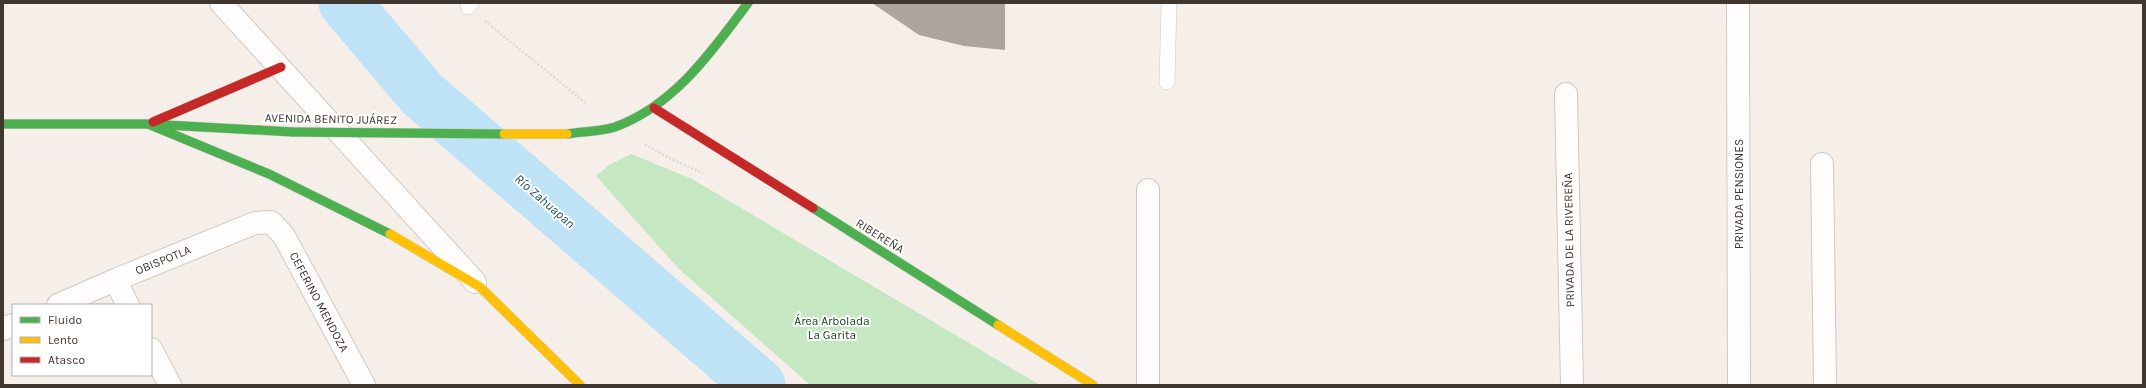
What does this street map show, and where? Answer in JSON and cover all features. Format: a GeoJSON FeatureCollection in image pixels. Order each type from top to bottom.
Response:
{"type":"FeatureCollection","features":[{"type":"Feature","properties":{"kind":"street"},"geometry":{"type":"LineString","coordinates":[[221,3],[281,67],[480,287],[580,385]]}},
{"type":"Feature","properties":{"kind":"street","name":"AVENIDA BENITO JUÁREZ"},"geometry":{"type":"LineString","coordinates":[[3,124],[148,124],[293,132],[566,134],[615,127],[654,108],[690,75],[724,36],[748,3]]}},
{"type":"Feature","properties":{"kind":"street","name":"PRIVADA PENSIONES"},"geometry":{"type":"LineString","coordinates":[[1738,3],[1739,385]]}},
{"type":"Feature","properties":{"kind":"street"},"geometry":{"type":"LineString","coordinates":[[148,124],[281,67]]}},
{"type":"Feature","properties":{"kind":"street","name":"PRIVADA DE LA RIVEREÑA"},"geometry":{"type":"LineString","coordinates":[[1566,94],[1572,385]]}},
{"type":"Feature","properties":{"kind":"street","name":"RIBEREÑA"},"geometry":{"type":"LineString","coordinates":[[654,108],[1093,385]]}},
{"type":"Feature","properties":{"kind":"street"},"geometry":{"type":"LineString","coordinates":[[148,124],[269,174],[328,202],[405,242],[480,287]]}},
{"type":"Feature","properties":{"kind":"street"},"geometry":{"type":"LineString","coordinates":[[1822,164],[1825,385]]}},
{"type":"Feature","properties":{"kind":"street"},"geometry":{"type":"LineString","coordinates":[[1148,190],[1148,385]]}},
{"type":"Feature","properties":{"kind":"street","name":"OBISPOTLA"},"geometry":{"type":"LineString","coordinates":[[60,304],[114,280],[255,224],[271,222]]}},
{"type":"Feature","properties":{"kind":"street","name":"CEFERINO MENDOZA"},"geometry":{"type":"LineString","coordinates":[[271,222],[284,236],[364,385]]}},
{"type":"Feature","properties":{"kind":"street"},"geometry":{"type":"LineString","coordinates":[[114,280],[127,304]]}},
{"type":"Feature","properties":{"kind":"street"},"geometry":{"type":"LineString","coordinates":[[152,351],[170,385]]}},
{"type":"Feature","properties":{"kind":"lane"},"geometry":{"type":"LineString","coordinates":[[1167,82],[1170,3]]}},
{"type":"Feature","properties":{"kind":"path"},"geometry":{"type":"LineString","coordinates":[[470,5],[615,127]]}},
{"type":"Feature","properties":{"kind":"green space","name":"Área Arbolada La Garita"},"geometry":{"type":"Polygon","coordinates":[[[631,154],[692,179],[1040,385],[810,385],[679,269],[596,176],[609,165],[631,154]]]}},
{"type":"Feature","properties":{"kind":"building"},"geometry":{"type":"Polygon","coordinates":[[[872,3],[1005,3],[1005,50],[964,46],[919,35],[872,3]]]}},
{"type":"Feature","properties":{"kind":"waterway","name":"Río Zahuapan"},"geometry":{"type":"LineString","coordinates":[[345,3],[422,94],[759,385]]}},
{"type":"Feature","properties":{"kind":"traffic: fast"},"geometry":{"type":"LineString","coordinates":[[567,134],[603,130],[615,127],[656,105],[674,91],[706,58],[748,3]]}},
{"type":"Feature","properties":{"kind":"traffic: fast"},"geometry":{"type":"LineString","coordinates":[[3,124],[148,124],[293,132]]}},
{"type":"Feature","properties":{"kind":"traffic: fast"},"geometry":{"type":"LineString","coordinates":[[148,124],[269,174],[390,234]]}},
{"type":"Feature","properties":{"kind":"traffic: fast"},"geometry":{"type":"LineString","coordinates":[[293,132],[504,134]]}},
{"type":"Feature","properties":{"kind":"traffic: fast"},"geometry":{"type":"LineString","coordinates":[[813,208],[998,325]]}},
{"type":"Feature","properties":{"kind":"traffic: slow"},"geometry":{"type":"LineString","coordinates":[[504,134],[567,134]]}},
{"type":"Feature","properties":{"kind":"traffic: slow"},"geometry":{"type":"LineString","coordinates":[[390,234],[480,287],[580,385]]}},
{"type":"Feature","properties":{"kind":"traffic: slow"},"geometry":{"type":"LineString","coordinates":[[998,325],[1093,385]]}},
{"type":"Feature","properties":{"kind":"traffic: jam"},"geometry":{"type":"LineString","coordinates":[[153,122],[281,67]]}},
{"type":"Feature","properties":{"kind":"traffic: jam"},"geometry":{"type":"LineString","coordinates":[[654,108],[813,208]]}}]}
